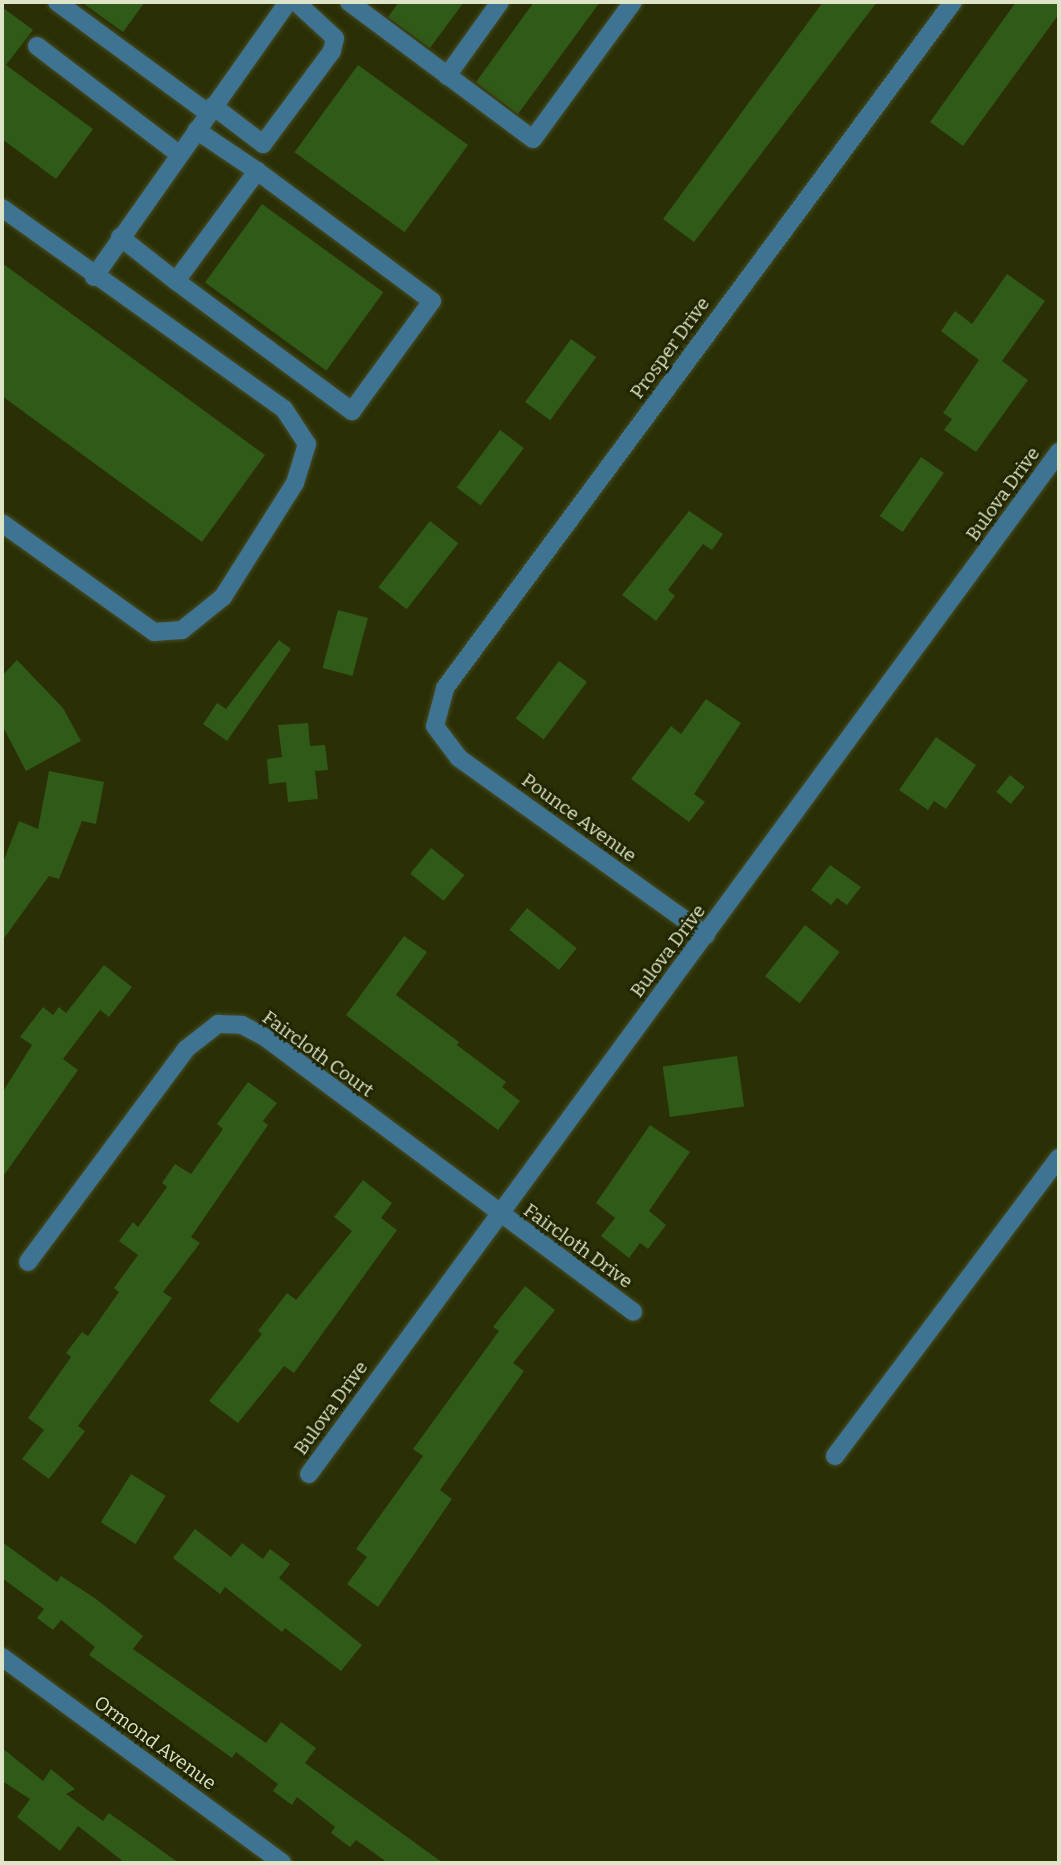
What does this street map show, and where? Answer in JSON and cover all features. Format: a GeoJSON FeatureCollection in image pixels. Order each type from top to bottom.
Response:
{"type":"FeatureCollection","features":[{"type":"Feature","properties":{"kind":"street"},"geometry":{"type":"LineString","coordinates":[[57,2],[211,109],[263,144],[332,51],[335,38],[289,2],[211,109],[137,212],[94,277]]}},
{"type":"Feature","properties":{"kind":"street"},"geometry":{"type":"LineString","coordinates":[[447,75],[500,2]]}},
{"type":"Feature","properties":{"kind":"street"},"geometry":{"type":"LineString","coordinates":[[356,5],[533,139],[633,2]]}},
{"type":"Feature","properties":{"kind":"street","name":"Prosper Drive"},"geometry":{"type":"LineString","coordinates":[[435,726],[445,688],[953,2]]}},
{"type":"Feature","properties":{"kind":"street"},"geometry":{"type":"LineString","coordinates":[[37,46],[179,154]]}},
{"type":"Feature","properties":{"kind":"street"},"geometry":{"type":"LineString","coordinates":[[121,237],[352,411],[432,301],[257,171],[196,131]]}},
{"type":"Feature","properties":{"kind":"street"},"geometry":{"type":"LineString","coordinates":[[176,281],[257,171]]}},
{"type":"Feature","properties":{"kind":"street"},"geometry":{"type":"LineString","coordinates":[[2,208],[94,277],[284,409],[307,444],[295,483],[223,597],[182,630],[154,632],[2,523]]}},
{"type":"Feature","properties":{"kind":"street","name":"Bulova Drive"},"geometry":{"type":"LineString","coordinates":[[309,1474],[1059,452]]}},
{"type":"Feature","properties":{"kind":"street","name":"Pounce Avenue"},"geometry":{"type":"LineString","coordinates":[[435,726],[459,758],[706,935]]}},
{"type":"Feature","properties":{"kind":"street","name":"Faircloth Court"},"geometry":{"type":"LineString","coordinates":[[28,1262],[186,1049],[218,1024],[242,1025],[266,1038],[498,1214]]}},
{"type":"Feature","properties":{"kind":"street"},"geometry":{"type":"LineString","coordinates":[[835,1456],[1059,1158]]}},
{"type":"Feature","properties":{"kind":"street","name":"Faircloth Drive"},"geometry":{"type":"LineString","coordinates":[[498,1214],[633,1312]]}},
{"type":"Feature","properties":{"kind":"street","name":"Ormond Avenue"},"geometry":{"type":"LineString","coordinates":[[2,1657],[282,1863]]}},
{"type":"Feature","properties":{"kind":"building"},"geometry":{"type":"Polygon","coordinates":[[[81,2],[145,2],[123,32],[81,2]]]}},
{"type":"Feature","properties":{"kind":"building"},"geometry":{"type":"Polygon","coordinates":[[[399,2],[464,2],[430,48],[388,17],[399,2]]]}},
{"type":"Feature","properties":{"kind":"building"},"geometry":{"type":"Polygon","coordinates":[[[534,2],[600,2],[518,114],[476,82],[534,2]]]}},
{"type":"Feature","properties":{"kind":"building"},"geometry":{"type":"Polygon","coordinates":[[[823,2],[877,2],[694,242],[663,219],[823,2]]]}},
{"type":"Feature","properties":{"kind":"building"},"geometry":{"type":"Polygon","coordinates":[[[1016,2],[1059,2],[1059,14],[963,146],[930,122],[1016,2]]]}},
{"type":"Feature","properties":{"kind":"building"},"geometry":{"type":"Polygon","coordinates":[[[2,7],[33,30],[6,65],[93,129],[56,179],[2,139],[2,7]]]}},
{"type":"Feature","properties":{"kind":"building"},"geometry":{"type":"Polygon","coordinates":[[[358,65],[468,145],[405,232],[295,152],[358,65]]]}},
{"type":"Feature","properties":{"kind":"building"},"geometry":{"type":"Polygon","coordinates":[[[262,204],[383,292],[326,371],[205,282],[262,204]]]}},
{"type":"Feature","properties":{"kind":"building"},"geometry":{"type":"Polygon","coordinates":[[[2,263],[265,455],[202,542],[2,396],[2,263]]]}},
{"type":"Feature","properties":{"kind":"building"},"geometry":{"type":"Polygon","coordinates":[[[1007,274],[1045,301],[1002,361],[1028,380],[976,452],[944,430],[952,419],[943,413],[979,360],[941,331],[955,311],[972,324],[1007,274]]]}},
{"type":"Feature","properties":{"kind":"building"},"geometry":{"type":"Polygon","coordinates":[[[571,339],[596,357],[550,420],[525,402],[571,339]]]}},
{"type":"Feature","properties":{"kind":"building"},"geometry":{"type":"Polygon","coordinates":[[[500,430],[524,448],[481,506],[457,488],[500,430]]]}},
{"type":"Feature","properties":{"kind":"building"},"geometry":{"type":"Polygon","coordinates":[[[921,457],[944,473],[903,532],[880,516],[921,457]]]}},
{"type":"Feature","properties":{"kind":"building"},"geometry":{"type":"Polygon","coordinates":[[[689,511],[723,534],[712,550],[703,544],[668,590],[675,596],[656,621],[622,595],[689,511]]]}},
{"type":"Feature","properties":{"kind":"building"},"geometry":{"type":"Polygon","coordinates":[[[430,521],[458,543],[407,609],[378,587],[430,521]]]}},
{"type":"Feature","properties":{"kind":"building"},"geometry":{"type":"Polygon","coordinates":[[[338,610],[368,618],[352,676],[322,668],[338,610]]]}},
{"type":"Feature","properties":{"kind":"building"},"geometry":{"type":"Polygon","coordinates":[[[279,640],[291,649],[227,741],[203,724],[217,703],[226,709],[279,640]]]}},
{"type":"Feature","properties":{"kind":"building"},"geometry":{"type":"Polygon","coordinates":[[[17,660],[63,708],[81,741],[26,771],[2,725],[2,676],[17,660]]]}},
{"type":"Feature","properties":{"kind":"building"},"geometry":{"type":"Polygon","coordinates":[[[559,661],[587,682],[544,740],[516,719],[559,661]]]}},
{"type":"Feature","properties":{"kind":"building"},"geometry":{"type":"Polygon","coordinates":[[[706,699],[741,723],[694,794],[705,802],[689,822],[631,779],[671,726],[681,734],[706,699]]]}},
{"type":"Feature","properties":{"kind":"building"},"geometry":{"type":"Polygon","coordinates":[[[308,723],[310,746],[325,745],[328,770],[315,771],[318,799],[288,802],[286,782],[269,784],[267,759],[282,757],[278,725],[308,723]]]}},
{"type":"Feature","properties":{"kind":"building"},"geometry":{"type":"Polygon","coordinates":[[[936,737],[976,765],[946,809],[934,801],[928,810],[899,790],[936,737]]]}},
{"type":"Feature","properties":{"kind":"building"},"geometry":{"type":"Polygon","coordinates":[[[49,771],[104,782],[96,824],[82,821],[59,879],[49,876],[2,941],[2,865],[19,821],[38,829],[49,771]]]}},
{"type":"Feature","properties":{"kind":"building"},"geometry":{"type":"Polygon","coordinates":[[[1010,775],[1025,787],[1011,804],[996,792],[1010,775]]]}},
{"type":"Feature","properties":{"kind":"building"},"geometry":{"type":"Polygon","coordinates":[[[431,848],[464,875],[444,901],[410,874],[431,848]]]}},
{"type":"Feature","properties":{"kind":"building"},"geometry":{"type":"Polygon","coordinates":[[[830,865],[861,887],[847,905],[837,898],[831,905],[811,890],[830,865]]]}},
{"type":"Feature","properties":{"kind":"building"},"geometry":{"type":"Polygon","coordinates":[[[527,908],[577,948],[559,970],[509,930],[527,908]]]}},
{"type":"Feature","properties":{"kind":"building"},"geometry":{"type":"Polygon","coordinates":[[[805,925],[840,952],[800,1003],[765,976],[805,925]]]}},
{"type":"Feature","properties":{"kind":"building"},"geometry":{"type":"Polygon","coordinates":[[[404,936],[427,952],[396,995],[459,1042],[457,1045],[506,1082],[502,1087],[520,1101],[498,1130],[346,1015],[404,936]]]}},
{"type":"Feature","properties":{"kind":"building"},"geometry":{"type":"Polygon","coordinates":[[[104,965],[132,987],[109,1017],[100,1010],[63,1059],[78,1070],[2,1178],[2,1093],[32,1045],[20,1037],[43,1007],[53,1015],[59,1007],[66,1013],[104,965]]]}},
{"type":"Feature","properties":{"kind":"building"},"geometry":{"type":"Polygon","coordinates":[[[737,1056],[744,1107],[670,1117],[663,1066],[737,1056]]]}},
{"type":"Feature","properties":{"kind":"building"},"geometry":{"type":"Polygon","coordinates":[[[248,1082],[277,1103],[263,1121],[268,1125],[191,1237],[200,1243],[163,1292],[172,1298],[78,1426],[85,1431],[49,1479],[22,1459],[44,1430],[28,1418],[71,1357],[66,1353],[82,1332],[88,1336],[119,1292],[114,1288],[138,1255],[119,1241],[133,1222],[138,1227],[167,1187],[162,1183],[175,1164],[191,1174],[223,1129],[217,1124],[248,1082]]]}},
{"type":"Feature","properties":{"kind":"building"},"geometry":{"type":"Polygon","coordinates":[[[650,1125],[690,1152],[649,1211],[666,1225],[648,1249],[640,1243],[629,1258],[601,1236],[615,1218],[596,1203],[650,1125]]]}},
{"type":"Feature","properties":{"kind":"building"},"geometry":{"type":"Polygon","coordinates":[[[363,1180],[392,1203],[381,1218],[397,1230],[294,1373],[284,1366],[238,1423],[209,1401],[262,1334],[258,1331],[287,1293],[296,1300],[352,1231],[334,1217],[363,1180]]]}},
{"type":"Feature","properties":{"kind":"building"},"geometry":{"type":"Polygon","coordinates":[[[525,1286],[555,1310],[513,1363],[524,1371],[440,1490],[452,1499],[378,1607],[347,1584],[367,1557],[356,1549],[423,1456],[413,1449],[499,1331],[493,1327],[525,1286]]]}},
{"type":"Feature","properties":{"kind":"building"},"geometry":{"type":"Polygon","coordinates":[[[131,1474],[166,1496],[136,1544],[101,1522],[131,1474]]]}},
{"type":"Feature","properties":{"kind":"building"},"geometry":{"type":"Polygon","coordinates":[[[195,1529],[231,1557],[242,1543],[263,1559],[270,1549],[290,1564],[279,1578],[362,1645],[341,1671],[285,1628],[282,1632],[225,1587],[220,1594],[173,1558],[195,1529]]]}},
{"type":"Feature","properties":{"kind":"building"},"geometry":{"type":"Polygon","coordinates":[[[2,1542],[57,1582],[61,1576],[96,1599],[143,1636],[133,1649],[266,1743],[281,1722],[316,1748],[305,1763],[443,1863],[388,1863],[356,1840],[350,1847],[331,1833],[335,1827],[297,1797],[292,1805],[273,1791],[278,1784],[236,1752],[232,1758],[89,1655],[95,1647],[61,1620],[53,1630],[37,1618],[44,1609],[2,1578],[2,1542]]]}},
{"type":"Feature","properties":{"kind":"building"},"geometry":{"type":"Polygon","coordinates":[[[2,1748],[43,1781],[51,1769],[75,1789],[66,1794],[103,1821],[109,1813],[179,1863],[125,1863],[78,1826],[60,1851],[17,1817],[30,1799],[2,1781],[2,1748]]]}}]}
